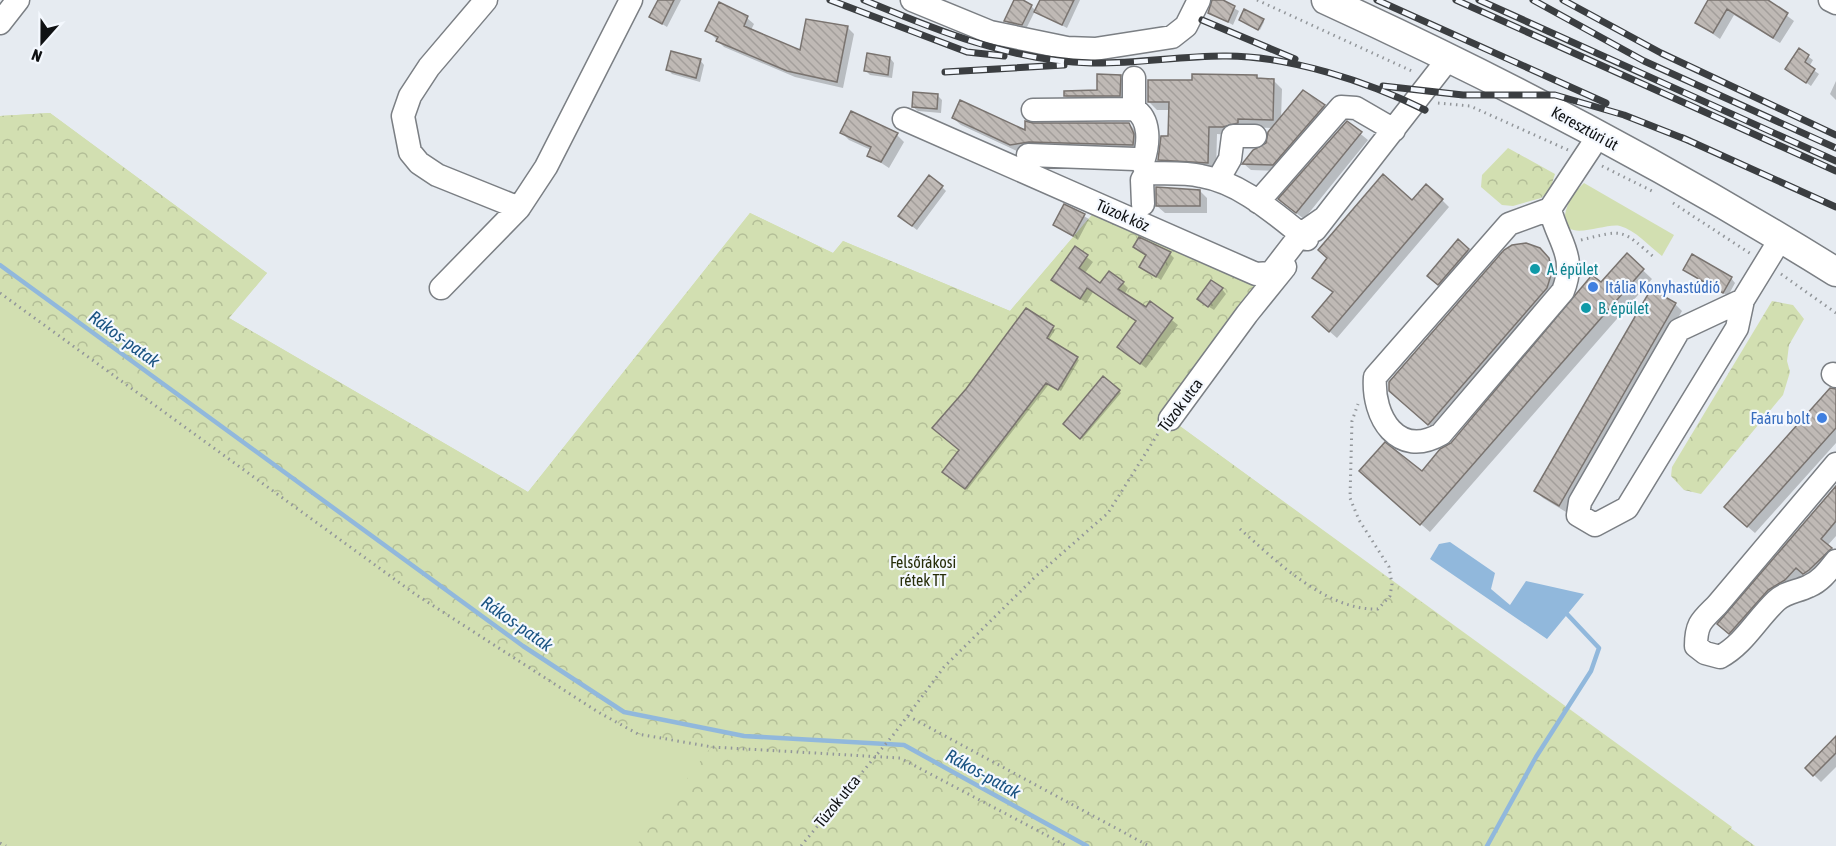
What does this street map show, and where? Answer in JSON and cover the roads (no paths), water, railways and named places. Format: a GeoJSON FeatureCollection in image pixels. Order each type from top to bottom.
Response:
{"type":"FeatureCollection","features":[{"type":"Feature","properties":{"kind":"main road","name":"Keresztúri út"},"geometry":{"type":"LineString","coordinates":[[1326,0],[1440,69],[1781,238],[1836,272]]}},
{"type":"Feature","properties":{"kind":"street"},"geometry":{"type":"LineString","coordinates":[[0,23],[18,0]]}},
{"type":"Feature","properties":{"kind":"street"},"geometry":{"type":"LineString","coordinates":[[486,0],[429,67],[410,96],[403,116],[410,152],[419,163],[437,175],[519,208]]}},
{"type":"Feature","properties":{"kind":"street"},"geometry":{"type":"LineString","coordinates":[[441,288],[519,208],[546,167],[631,0]]}},
{"type":"Feature","properties":{"kind":"street"},"geometry":{"type":"LineString","coordinates":[[912,0],[990,32],[1066,48],[1095,49],[1172,37],[1186,26],[1199,0]]}},
{"type":"Feature","properties":{"kind":"street"},"geometry":{"type":"LineString","coordinates":[[1830,0],[1836,3]]}},
{"type":"Feature","properties":{"kind":"street","name":"Túzok utca"},"geometry":{"type":"LineString","coordinates":[[1170,419],[1304,237],[1324,218],[1440,69]]}},
{"type":"Feature","properties":{"kind":"street"},"geometry":{"type":"LineString","coordinates":[[1134,78],[1134,109]]}},
{"type":"Feature","properties":{"kind":"street"},"geometry":{"type":"LineString","coordinates":[[1258,202],[1341,107],[1356,108],[1394,130]]}},
{"type":"Feature","properties":{"kind":"street"},"geometry":{"type":"LineString","coordinates":[[1033,110],[1134,109],[1143,114],[1146,121],[1145,168],[1142,180],[1143,204]]}},
{"type":"Feature","properties":{"kind":"street","name":"Túzok köz"},"geometry":{"type":"LineString","coordinates":[[904,119],[1256,274],[1272,273],[1304,237]]}},
{"type":"Feature","properties":{"kind":"street"},"geometry":{"type":"LineString","coordinates":[[1218,180],[1230,159],[1233,136],[1255,136]]}},
{"type":"Feature","properties":{"kind":"street"},"geometry":{"type":"LineString","coordinates":[[1550,209],[1564,244],[1569,266],[1563,291],[1441,434],[1428,442],[1415,441],[1391,430],[1376,408],[1373,395],[1375,377],[1509,224],[1550,209],[1592,146]]}},
{"type":"Feature","properties":{"kind":"street"},"geometry":{"type":"LineString","coordinates":[[1028,155],[1136,159],[1145,168],[1200,175],[1218,180],[1237,187],[1304,237]]}},
{"type":"Feature","properties":{"kind":"street"},"geometry":{"type":"LineString","coordinates":[[1743,300],[1679,330],[1580,502],[1578,515],[1595,525],[1627,508],[1737,328],[1743,300],[1781,238]]}},
{"type":"Feature","properties":{"kind":"street"},"geometry":{"type":"LineString","coordinates":[[1836,464],[1717,605],[1701,620],[1696,629],[1696,646],[1705,653],[1720,657],[1735,648],[1776,601],[1790,590],[1808,587],[1821,579],[1836,561]]}},
{"type":"Feature","properties":{"kind":"water"},"geometry":{"type":"Polygon","coordinates":[[[1450,542],[1495,573],[1491,589],[1510,605],[1526,581],[1584,594],[1547,639],[1430,559],[1439,544],[1450,542]]]}},
{"type":"Feature","properties":{"kind":"waterway","name":"Rákos-patak"},"geometry":{"type":"LineString","coordinates":[[0,265],[523,646],[624,712],[744,736],[904,745],[1087,846]]}},
{"type":"Feature","properties":{"kind":"waterway"},"geometry":{"type":"LineString","coordinates":[[1487,846],[1536,757],[1591,671],[1599,648],[1567,614]]}},
{"type":"Feature","properties":{"kind":"railway"},"geometry":{"type":"LineString","coordinates":[[830,0],[967,52],[1004,56]]}},
{"type":"Feature","properties":{"kind":"railway"},"geometry":{"type":"LineString","coordinates":[[864,0],[946,33],[1032,57],[1091,63],[1223,56],[1274,60],[1353,80],[1425,110]]}},
{"type":"Feature","properties":{"kind":"railway"},"geometry":{"type":"LineString","coordinates":[[1377,0],[1606,103]]}},
{"type":"Feature","properties":{"kind":"railway"},"geometry":{"type":"LineString","coordinates":[[1456,0],[1836,171]]}},
{"type":"Feature","properties":{"kind":"railway"},"geometry":{"type":"LineString","coordinates":[[1479,0],[1836,161]]}},
{"type":"Feature","properties":{"kind":"railway"},"geometry":{"type":"LineString","coordinates":[[1533,0],[1644,61],[1836,148]]}},
{"type":"Feature","properties":{"kind":"railway"},"geometry":{"type":"LineString","coordinates":[[1563,0],[1661,53],[1836,135]]}},
{"type":"Feature","properties":{"kind":"railway"},"geometry":{"type":"LineString","coordinates":[[1202,20],[1295,59]]}},
{"type":"Feature","properties":{"kind":"railway"},"geometry":{"type":"LineString","coordinates":[[945,72],[1064,65]]}},
{"type":"Feature","properties":{"kind":"railway"},"geometry":{"type":"LineString","coordinates":[[1383,86],[1463,95],[1555,95],[1624,115],[1690,141]]}},
{"type":"Feature","properties":{"kind":"railway"},"geometry":{"type":"LineString","coordinates":[[1683,138],[1836,207]]}},
{"type":"Feature","properties":{"kind":"place","name":"A. épület"},"geometry":{"type":"Point","coordinates":[1535,269]}},
{"type":"Feature","properties":{"kind":"place","name":"Itália Konyhastúdió"},"geometry":{"type":"Point","coordinates":[1593,287]}},
{"type":"Feature","properties":{"kind":"place","name":"B. épület"},"geometry":{"type":"Point","coordinates":[1586,308]}},
{"type":"Feature","properties":{"kind":"place","name":"Faáru bolt"},"geometry":{"type":"Point","coordinates":[1822,418]}},
{"type":"Feature","properties":{"kind":"park label","name":"Felsőrákosi rétek TT"},"geometry":{"type":"Point","coordinates":[923,571]}}]}
